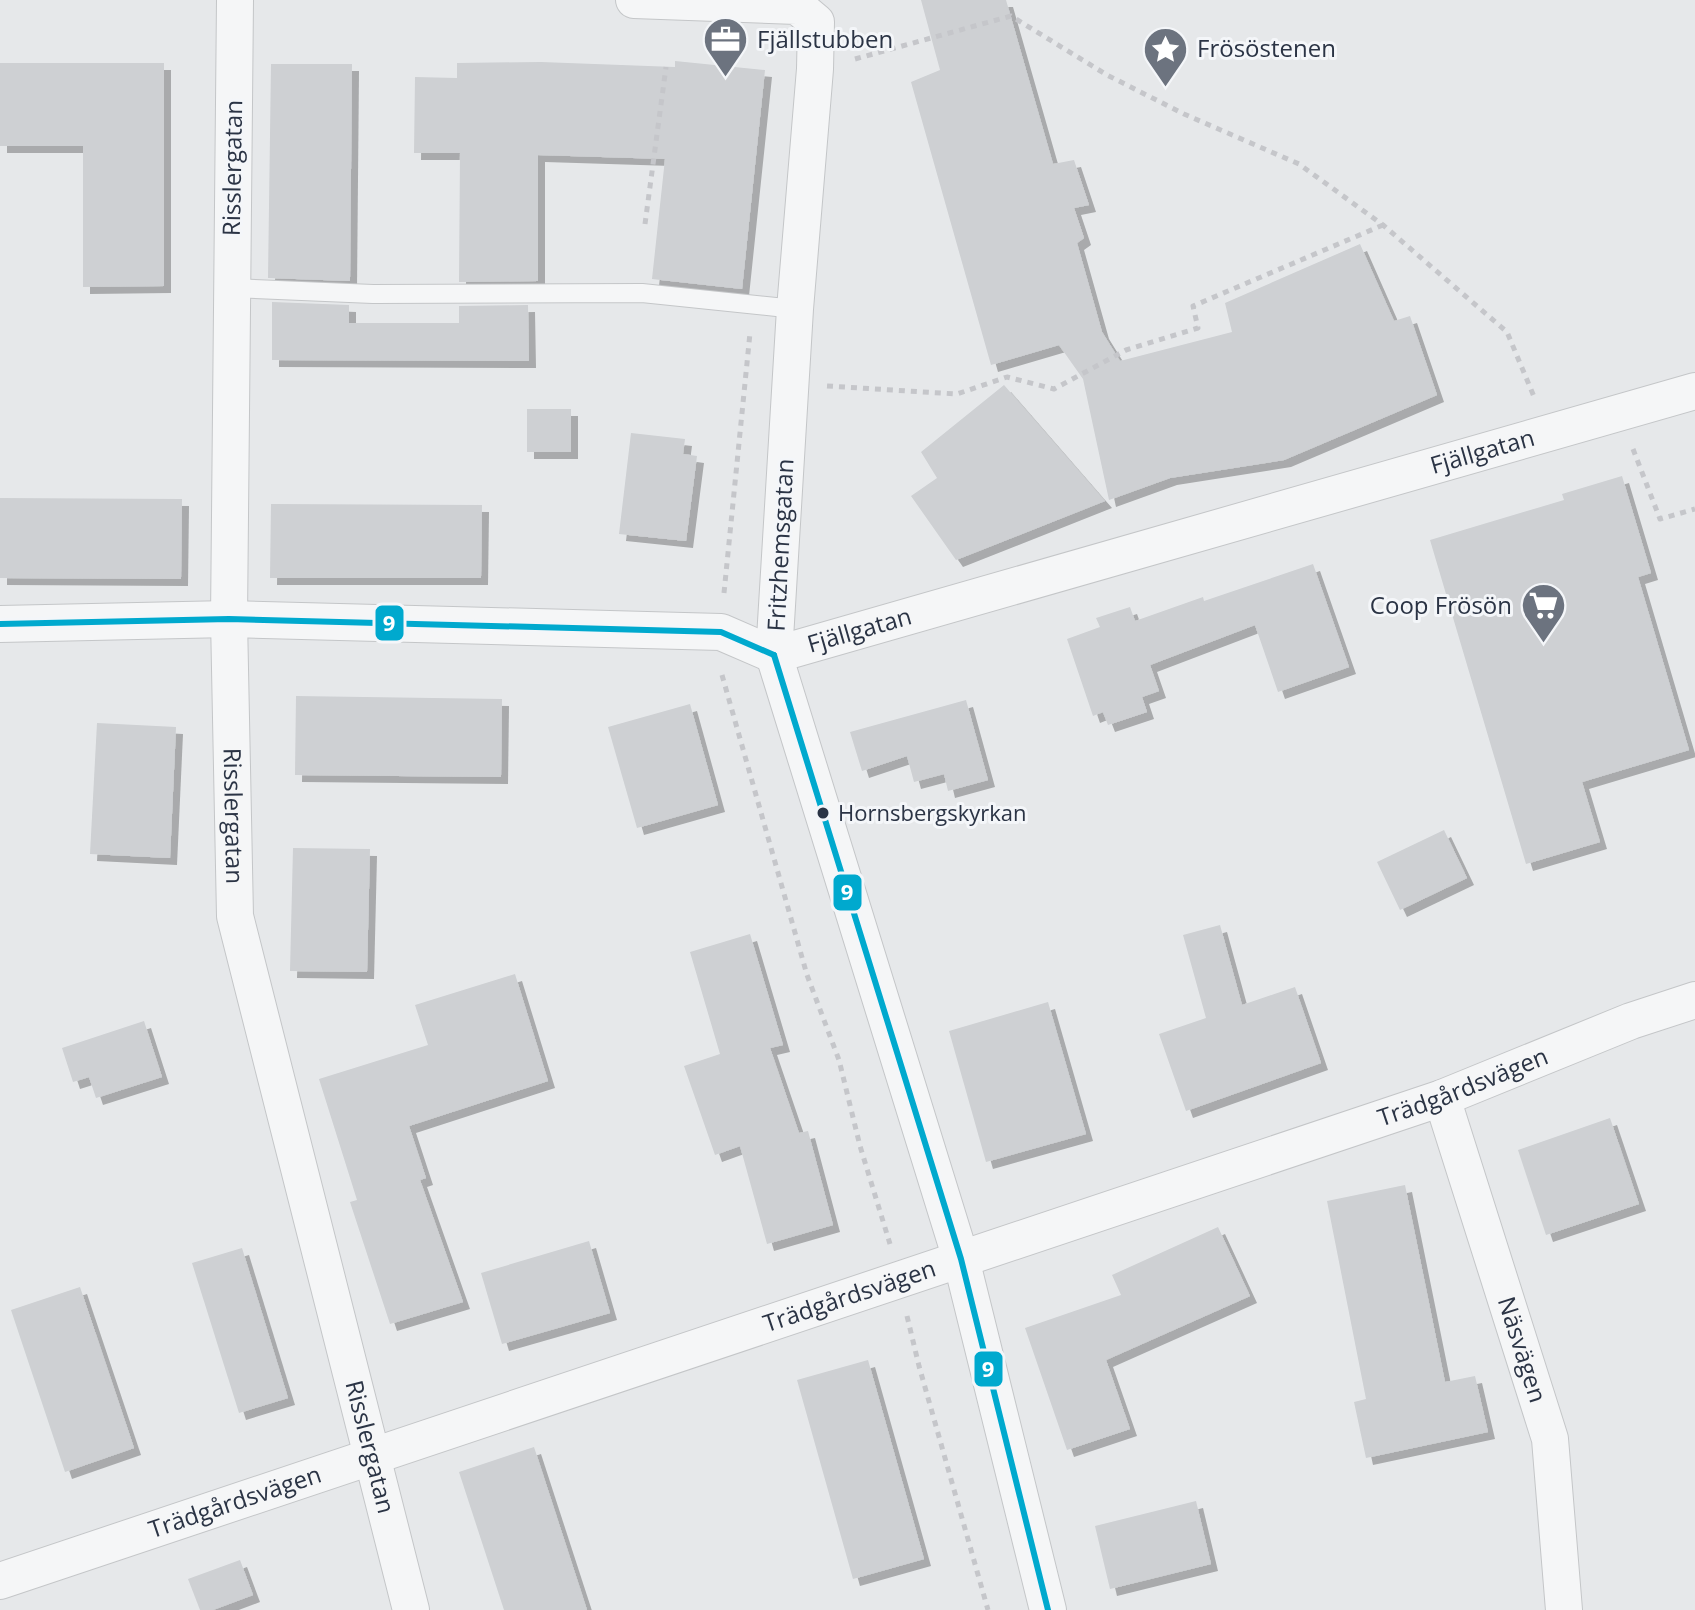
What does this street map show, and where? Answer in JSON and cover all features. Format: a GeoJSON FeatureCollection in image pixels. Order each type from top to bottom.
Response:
{"type":"FeatureCollection","features":[{"type":"Feature","properties":{"kind":"street","name":"Risslergatan"},"geometry":{"type":"LineString","coordinates":[[235,0],[229,619],[235,916],[411,1610]]}},
{"type":"Feature","properties":{"kind":"street","name":"Fritzhemsgatan"},"geometry":{"type":"LineString","coordinates":[[634,0],[797,6],[816,22],[774,655],[961,1259],[1048,1610]]}},
{"type":"Feature","properties":{"kind":"street","name":"Fjällgatan"},"geometry":{"type":"LineString","coordinates":[[0,624],[229,619],[721,632],[774,655],[1695,391]]}},
{"type":"Feature","properties":{"kind":"street","name":"Trädgårdsvägen"},"geometry":{"type":"LineString","coordinates":[[0,1581],[1442,1098],[1631,1021],[1695,1000]]}},
{"type":"Feature","properties":{"kind":"street","name":"Näsvägen"},"geometry":{"type":"LineString","coordinates":[[1442,1098],[1550,1439],[1564,1610]]}},
{"type":"Feature","properties":{"kind":"lane"},"geometry":{"type":"LineString","coordinates":[[232,288],[373,294],[642,293],[795,309]]}},
{"type":"Feature","properties":{"kind":"path"},"geometry":{"type":"LineString","coordinates":[[815,69],[1011,16],[1107,75],[1184,114],[1299,164],[1383,225],[1507,332],[1549,433]]}},
{"type":"Feature","properties":{"kind":"path"},"geometry":{"type":"LineString","coordinates":[[645,224],[666,67]]}},
{"type":"Feature","properties":{"kind":"path"},"geometry":{"type":"LineString","coordinates":[[790,383],[957,394],[1007,377],[1054,389],[1126,350],[1198,328],[1193,306],[1383,225]]}},
{"type":"Feature","properties":{"kind":"path"},"geometry":{"type":"LineString","coordinates":[[1619,413],[1660,519],[1695,509]]}},
{"type":"Feature","properties":{"kind":"path"},"geometry":{"type":"LineString","coordinates":[[901,1280],[919,1366],[988,1610]]}},
{"type":"Feature","properties":{"kind":"building"},"geometry":{"type":"Polygon","coordinates":[[[921,0],[1006,0],[1053,164],[1074,160],[1089,205],[1074,208],[1084,238],[1077,243],[1102,332],[1120,361],[1232,332],[1225,303],[1360,244],[1394,321],[1410,316],[1437,395],[1284,460],[1170,478],[1109,500],[1083,379],[1059,345],[991,365],[911,82],[940,70],[921,0]]]}},
{"type":"Feature","properties":{"kind":"building"},"geometry":{"type":"Polygon","coordinates":[[[675,61],[765,70],[742,289],[652,279],[665,159],[538,155],[538,281],[459,282],[460,153],[414,153],[415,77],[457,78],[457,63],[541,62],[675,67],[675,61]]]}},
{"type":"Feature","properties":{"kind":"building"},"geometry":{"type":"Polygon","coordinates":[[[0,63],[164,63],[164,286],[83,287],[83,146],[0,146],[0,63]]]}},
{"type":"Feature","properties":{"kind":"building"},"geometry":{"type":"Polygon","coordinates":[[[271,64],[352,64],[350,281],[268,278],[271,64]]]}},
{"type":"Feature","properties":{"kind":"building"},"geometry":{"type":"Polygon","coordinates":[[[272,302],[349,305],[349,323],[459,323],[459,306],[528,305],[529,361],[272,360],[272,302]]]}},
{"type":"Feature","properties":{"kind":"building"},"geometry":{"type":"Polygon","coordinates":[[[1004,385],[1105,501],[956,560],[911,496],[937,478],[921,452],[1004,385]]]}},
{"type":"Feature","properties":{"kind":"building"},"geometry":{"type":"Polygon","coordinates":[[[527,409],[571,409],[571,452],[527,452],[527,409]]]}},
{"type":"Feature","properties":{"kind":"building"},"geometry":{"type":"Polygon","coordinates":[[[631,433],[685,439],[683,454],[697,456],[686,541],[619,534],[631,433]]]}},
{"type":"Feature","properties":{"kind":"building"},"geometry":{"type":"Polygon","coordinates":[[[1622,476],[1651,573],[1638,577],[1689,750],[1582,782],[1600,842],[1526,864],[1430,540],[1564,500],[1562,494],[1622,476]]]}},
{"type":"Feature","properties":{"kind":"building"},"geometry":{"type":"Polygon","coordinates":[[[0,498],[182,499],[181,579],[0,578],[0,498]]]}},
{"type":"Feature","properties":{"kind":"building"},"geometry":{"type":"Polygon","coordinates":[[[271,504],[482,505],[481,578],[270,578],[271,504]]]}},
{"type":"Feature","properties":{"kind":"building"},"geometry":{"type":"Polygon","coordinates":[[[1313,564],[1349,667],[1278,692],[1255,625],[1150,665],[1159,691],[1142,697],[1147,712],[1108,725],[1103,712],[1093,716],[1067,639],[1100,627],[1096,618],[1130,607],[1135,621],[1313,564]]]}},
{"type":"Feature","properties":{"kind":"building"},"geometry":{"type":"Polygon","coordinates":[[[296,696],[502,699],[501,777],[295,775],[296,696]]]}},
{"type":"Feature","properties":{"kind":"building"},"geometry":{"type":"Polygon","coordinates":[[[966,700],[988,780],[948,791],[944,774],[914,782],[907,756],[862,771],[850,732],[966,700]]]}},
{"type":"Feature","properties":{"kind":"building"},"geometry":{"type":"Polygon","coordinates":[[[690,704],[718,805],[637,828],[608,727],[690,704]]]}},
{"type":"Feature","properties":{"kind":"building"},"geometry":{"type":"Polygon","coordinates":[[[97,723],[176,727],[170,858],[90,854],[97,723]]]}},
{"type":"Feature","properties":{"kind":"building"},"geometry":{"type":"Polygon","coordinates":[[[1444,830],[1467,878],[1400,910],[1377,862],[1444,830]]]}},
{"type":"Feature","properties":{"kind":"building"},"geometry":{"type":"Polygon","coordinates":[[[293,848],[370,849],[367,972],[290,971],[293,848]]]}},
{"type":"Feature","properties":{"kind":"building"},"geometry":{"type":"Polygon","coordinates":[[[1220,925],[1242,1005],[1295,987],[1321,1063],[1186,1111],[1159,1034],[1206,1018],[1183,935],[1220,925]]]}},
{"type":"Feature","properties":{"kind":"building"},"geometry":{"type":"Polygon","coordinates":[[[750,934],[783,1045],[770,1048],[799,1133],[808,1131],[833,1225],[767,1244],[740,1146],[715,1155],[684,1066],[720,1054],[690,952],[750,934]]]}},
{"type":"Feature","properties":{"kind":"building"},"geometry":{"type":"Polygon","coordinates":[[[515,974],[548,1081],[409,1126],[426,1178],[420,1180],[463,1302],[390,1324],[350,1202],[357,1200],[319,1079],[428,1045],[415,1005],[515,974]]]}},
{"type":"Feature","properties":{"kind":"building"},"geometry":{"type":"Polygon","coordinates":[[[1048,1002],[1086,1134],[986,1162],[949,1031],[1048,1002]]]}},
{"type":"Feature","properties":{"kind":"building"},"geometry":{"type":"Polygon","coordinates":[[[144,1021],[162,1077],[96,1098],[89,1077],[73,1082],[62,1048],[144,1021]]]}},
{"type":"Feature","properties":{"kind":"building"},"geometry":{"type":"Polygon","coordinates":[[[1610,1118],[1639,1204],[1546,1235],[1518,1150],[1610,1118]]]}},
{"type":"Feature","properties":{"kind":"building"},"geometry":{"type":"Polygon","coordinates":[[[1405,1185],[1445,1382],[1475,1376],[1488,1432],[1366,1458],[1354,1402],[1366,1399],[1327,1201],[1405,1185]]]}},
{"type":"Feature","properties":{"kind":"building"},"geometry":{"type":"Polygon","coordinates":[[[1218,1227],[1250,1296],[1106,1360],[1130,1429],[1067,1450],[1025,1328],[1121,1295],[1112,1275],[1218,1227]]]}},
{"type":"Feature","properties":{"kind":"building"},"geometry":{"type":"Polygon","coordinates":[[[589,1241],[610,1313],[502,1344],[481,1273],[589,1241]]]}},
{"type":"Feature","properties":{"kind":"building"},"geometry":{"type":"Polygon","coordinates":[[[242,1248],[288,1398],[239,1413],[192,1263],[242,1248]]]}},
{"type":"Feature","properties":{"kind":"building"},"geometry":{"type":"Polygon","coordinates":[[[80,1287],[134,1448],[65,1472],[11,1310],[80,1287]]]}},
{"type":"Feature","properties":{"kind":"building"},"geometry":{"type":"Polygon","coordinates":[[[868,1360],[924,1559],[853,1579],[797,1380],[868,1360]]]}},
{"type":"Feature","properties":{"kind":"building"},"geometry":{"type":"Polygon","coordinates":[[[534,1447],[587,1610],[504,1610],[459,1472],[534,1447]]]}},
{"type":"Feature","properties":{"kind":"building"},"geometry":{"type":"Polygon","coordinates":[[[1196,1501],[1211,1564],[1110,1589],[1095,1526],[1196,1501]]]}},
{"type":"Feature","properties":{"kind":"building"},"geometry":{"type":"Polygon","coordinates":[[[240,1560],[253,1595],[213,1610],[200,1610],[188,1579],[240,1560]]]}},
{"type":"Feature","properties":{"kind":"transit line","name":"9"},"geometry":{"type":"LineString","coordinates":[[0,624],[229,619],[721,632],[774,655]]}},
{"type":"Feature","properties":{"kind":"transit line","name":"9"},"geometry":{"type":"LineString","coordinates":[[774,655],[961,1259],[1048,1610]]}},
{"type":"Feature","properties":{"kind":"place","name":"Fjällstubben"},"geometry":{"type":"Point","coordinates":[726,79]}},
{"type":"Feature","properties":{"kind":"place","name":"Frösöstenen"},"geometry":{"type":"Point","coordinates":[1166,88]}},
{"type":"Feature","properties":{"kind":"place","name":"Coop Frösön"},"geometry":{"type":"Point","coordinates":[1543,645]}},
{"type":"Feature","properties":{"kind":"place","name":"Hornsbergskyrkan"},"geometry":{"type":"Point","coordinates":[823,813]}}]}
